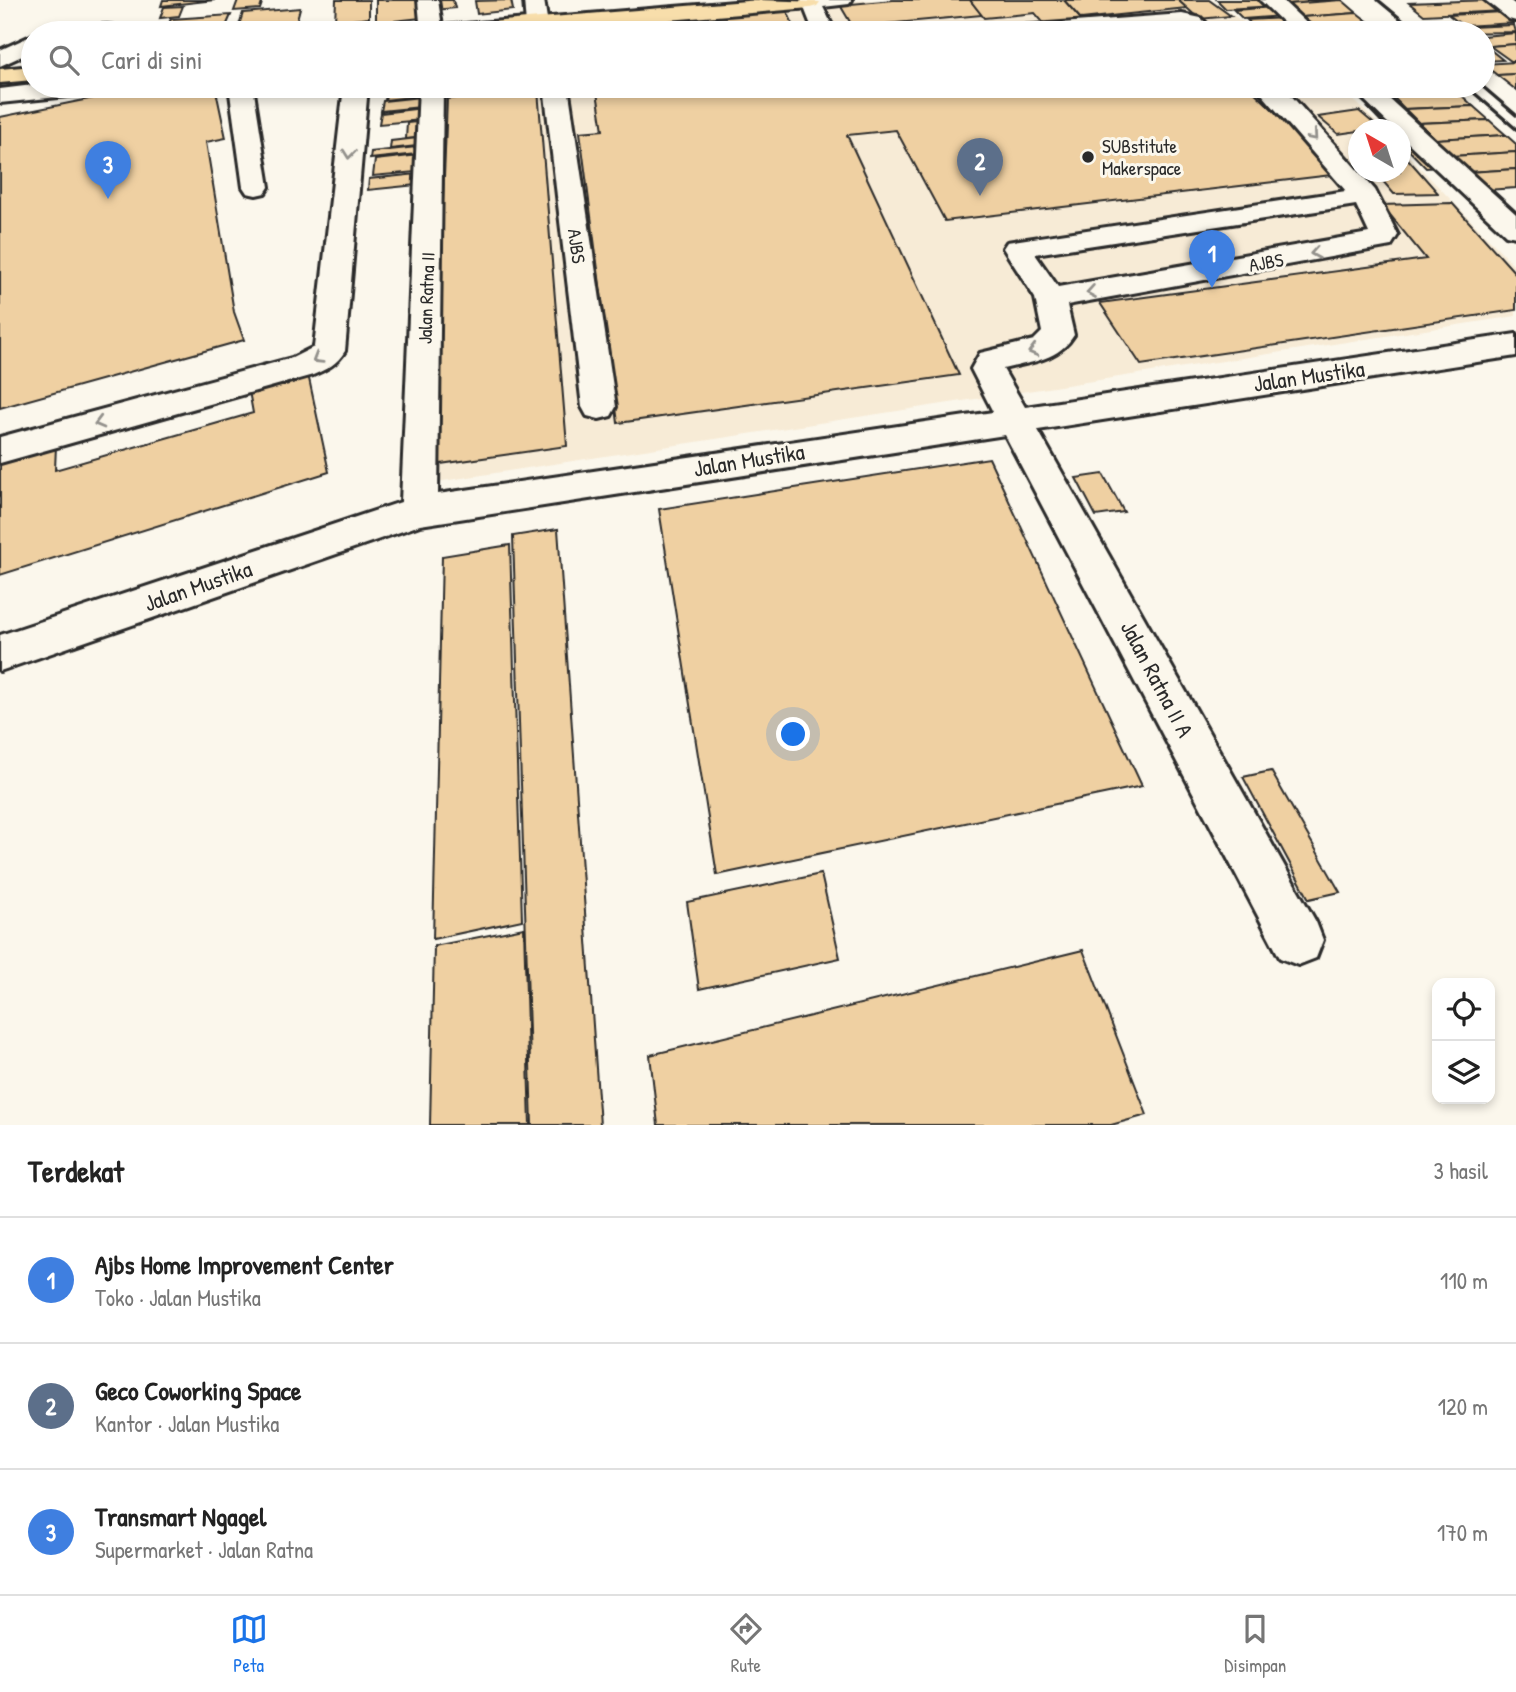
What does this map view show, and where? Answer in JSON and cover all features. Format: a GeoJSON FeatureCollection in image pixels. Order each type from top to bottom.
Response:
{"type":"FeatureCollection","features":[{"type":"Feature","properties":{"kind":"highway"},"geometry":{"type":"LineString","coordinates":[[582,21],[810,1]]}},
{"type":"Feature","properties":{"kind":"highway"},"geometry":{"type":"LineString","coordinates":[[0,76],[21,74]]}},
{"type":"Feature","properties":{"kind":"street"},"geometry":{"type":"LineString","coordinates":[[428,0],[431,21]]}},
{"type":"Feature","properties":{"kind":"street"},"geometry":{"type":"LineString","coordinates":[[534,0],[537,21]]}},
{"type":"Feature","properties":{"kind":"street"},"geometry":{"type":"LineString","coordinates":[[819,21],[810,1],[842,0]]}},
{"type":"Feature","properties":{"kind":"street"},"geometry":{"type":"LineString","coordinates":[[1270,0],[1293,21]]}},
{"type":"Feature","properties":{"kind":"street"},"geometry":{"type":"LineString","coordinates":[[1495,0],[1516,15]]}},
{"type":"Feature","properties":{"kind":"street"},"geometry":{"type":"LineString","coordinates":[[0,59],[21,48]]}},
{"type":"Feature","properties":{"kind":"street"},"geometry":{"type":"LineString","coordinates":[[0,96],[21,94]]}},
{"type":"Feature","properties":{"kind":"street"},"geometry":{"type":"LineString","coordinates":[[243,98],[256,187]]}},
{"type":"Feature","properties":{"kind":"street"},"geometry":{"type":"LineString","coordinates":[[0,450],[302,367],[322,358],[329,351],[355,98]]}},
{"type":"Feature","properties":{"kind":"street","name":"Jalan Ratna II"},"geometry":{"type":"LineString","coordinates":[[419,511],[431,98]]}},
{"type":"Feature","properties":{"kind":"street","name":"AJBS"},"geometry":{"type":"LineString","coordinates":[[558,98],[598,407]]}},
{"type":"Feature","properties":{"kind":"street","name":"AJBS"},"geometry":{"type":"LineString","coordinates":[[1050,298],[1379,242],[1384,235],[1365,196],[1281,98]]}},
{"type":"Feature","properties":{"kind":"street"},"geometry":{"type":"LineString","coordinates":[[1375,98],[1516,229]]}},
{"type":"Feature","properties":{"kind":"street"},"geometry":{"type":"LineString","coordinates":[[1016,419],[987,365],[991,361],[1044,348],[1058,335],[1050,298],[1017,248],[1365,196]]}},
{"type":"Feature","properties":{"kind":"street","name":"Jalan Mustika"},"geometry":{"type":"LineString","coordinates":[[0,653],[419,511],[1516,345]]}},
{"type":"Feature","properties":{"kind":"street","name":"Jalan Ratna II A"},"geometry":{"type":"LineString","coordinates":[[1016,419],[1298,940]]}},
{"type":"Feature","properties":{"kind":"shaded area"},"geometry":{"type":"Polygon","coordinates":[[[868,0],[1212,0],[1242,21],[620,21],[868,0]]]}},
{"type":"Feature","properties":{"kind":"shaded area"},"geometry":{"type":"Polygon","coordinates":[[[434,98],[1350,98],[1373,119],[1348,119],[1348,182],[1411,182],[1411,158],[1516,267],[1516,316],[423,484],[434,98]]]}},
{"type":"Feature","properties":{"kind":"building"},"geometry":{"type":"Polygon","coordinates":[[[163,0],[215,0],[161,6],[163,0]]]}},
{"type":"Feature","properties":{"kind":"building"},"geometry":{"type":"Polygon","coordinates":[[[238,0],[263,0],[260,9],[234,11],[238,0]]]}},
{"type":"Feature","properties":{"kind":"building"},"geometry":{"type":"Polygon","coordinates":[[[336,0],[369,0],[369,18],[335,21],[336,0]]]}},
{"type":"Feature","properties":{"kind":"building"},"geometry":{"type":"Polygon","coordinates":[[[376,0],[420,0],[421,18],[376,21],[376,0]]]}},
{"type":"Feature","properties":{"kind":"building"},"geometry":{"type":"Polygon","coordinates":[[[433,0],[453,0],[455,8],[435,10],[433,0]]]}},
{"type":"Feature","properties":{"kind":"building"},"geometry":{"type":"Polygon","coordinates":[[[511,0],[513,10],[477,14],[475,1],[511,0]]]}},
{"type":"Feature","properties":{"kind":"building"},"geometry":{"type":"Polygon","coordinates":[[[893,0],[970,0],[982,15],[918,21],[849,21],[840,5],[893,0]]]}},
{"type":"Feature","properties":{"kind":"building"},"geometry":{"type":"Polygon","coordinates":[[[970,0],[1064,0],[1082,21],[1042,21],[1035,13],[984,18],[970,0]]]}},
{"type":"Feature","properties":{"kind":"building"},"geometry":{"type":"Polygon","coordinates":[[[1064,0],[1178,0],[1187,8],[1081,19],[1064,0]]]}},
{"type":"Feature","properties":{"kind":"building"},"geometry":{"type":"Polygon","coordinates":[[[1178,0],[1209,0],[1231,16],[1199,19],[1178,0]]]}},
{"type":"Feature","properties":{"kind":"building"},"geometry":{"type":"Polygon","coordinates":[[[1217,0],[1267,0],[1274,6],[1226,9],[1217,0]]]}},
{"type":"Feature","properties":{"kind":"building"},"geometry":{"type":"Polygon","coordinates":[[[1283,0],[1342,0],[1288,4],[1283,0]]]}},
{"type":"Feature","properties":{"kind":"building"},"geometry":{"type":"Polygon","coordinates":[[[1342,0],[1357,13],[1302,17],[1288,4],[1342,0]]]}},
{"type":"Feature","properties":{"kind":"building"},"geometry":{"type":"Polygon","coordinates":[[[1490,0],[1504,11],[1424,15],[1409,3],[1490,0]]]}},
{"type":"Feature","properties":{"kind":"building"},"geometry":{"type":"Polygon","coordinates":[[[183,6],[179,16],[160,18],[164,7],[183,6]]]}},
{"type":"Feature","properties":{"kind":"building"},"geometry":{"type":"Polygon","coordinates":[[[1274,7],[1284,16],[1243,19],[1234,10],[1274,7]]]}},
{"type":"Feature","properties":{"kind":"building"},"geometry":{"type":"Polygon","coordinates":[[[300,8],[297,21],[240,21],[243,13],[300,8]]]}},
{"type":"Feature","properties":{"kind":"building"},"geometry":{"type":"Polygon","coordinates":[[[786,9],[792,21],[654,21],[786,9]]]}},
{"type":"Feature","properties":{"kind":"building"},"geometry":{"type":"Polygon","coordinates":[[[1502,12],[1516,23],[1457,21],[1449,15],[1502,12]]]}},
{"type":"Feature","properties":{"kind":"building"},"geometry":{"type":"Polygon","coordinates":[[[1357,13],[1367,21],[1307,21],[1302,17],[1357,13]]]}},
{"type":"Feature","properties":{"kind":"building"},"geometry":{"type":"Polygon","coordinates":[[[231,15],[228,21],[170,21],[231,15]]]}},
{"type":"Feature","properties":{"kind":"building"},"geometry":{"type":"Polygon","coordinates":[[[1285,18],[1288,21],[1248,21],[1285,18]]]}},
{"type":"Feature","properties":{"kind":"building"},"geometry":{"type":"Polygon","coordinates":[[[1514,25],[1516,32],[1495,32],[1495,26],[1514,25]]]}},
{"type":"Feature","properties":{"kind":"building"},"geometry":{"type":"Polygon","coordinates":[[[1516,33],[1516,44],[1495,46],[1495,35],[1516,33]]]}},
{"type":"Feature","properties":{"kind":"building"},"geometry":{"type":"Polygon","coordinates":[[[1516,44],[1516,61],[1511,61],[1495,50],[1495,46],[1516,44]]]}},
{"type":"Feature","properties":{"kind":"building"},"geometry":{"type":"Polygon","coordinates":[[[1516,62],[1516,74],[1497,75],[1495,63],[1516,62]]]}},
{"type":"Feature","properties":{"kind":"building"},"geometry":{"type":"Polygon","coordinates":[[[1516,74],[1516,90],[1497,75],[1516,74]]]}},
{"type":"Feature","properties":{"kind":"building"},"geometry":{"type":"Polygon","coordinates":[[[94,98],[218,98],[226,138],[206,142],[234,312],[244,340],[0,408],[0,117],[94,98]]]}},
{"type":"Feature","properties":{"kind":"building"},"geometry":{"type":"Polygon","coordinates":[[[421,98],[421,107],[381,111],[383,101],[421,98]]]}},
{"type":"Feature","properties":{"kind":"building"},"geometry":{"type":"Polygon","coordinates":[[[539,98],[567,446],[433,465],[447,99],[539,98]]]}},
{"type":"Feature","properties":{"kind":"building"},"geometry":{"type":"Polygon","coordinates":[[[598,98],[1261,98],[1340,174],[945,221],[896,130],[847,135],[959,375],[618,423],[580,132],[603,130],[598,98]]]}},
{"type":"Feature","properties":{"kind":"building"},"geometry":{"type":"Polygon","coordinates":[[[1394,98],[1464,98],[1473,106],[1405,109],[1394,98]]]}},
{"type":"Feature","properties":{"kind":"building"},"geometry":{"type":"Polygon","coordinates":[[[1473,106],[1489,120],[1419,123],[1405,109],[1473,106]]]}},
{"type":"Feature","properties":{"kind":"building"},"geometry":{"type":"Polygon","coordinates":[[[1383,107],[1395,119],[1378,119],[1368,108],[1383,107]]]}},
{"type":"Feature","properties":{"kind":"building"},"geometry":{"type":"Polygon","coordinates":[[[423,108],[422,120],[379,124],[381,113],[423,108]]]}},
{"type":"Feature","properties":{"kind":"building"},"geometry":{"type":"Polygon","coordinates":[[[1359,111],[1368,119],[1348,119],[1348,133],[1338,134],[1318,117],[1359,111]]]}},
{"type":"Feature","properties":{"kind":"building"},"geometry":{"type":"Polygon","coordinates":[[[1489,120],[1506,135],[1435,139],[1419,123],[1489,120]]]}},
{"type":"Feature","properties":{"kind":"building"},"geometry":{"type":"Polygon","coordinates":[[[427,121],[426,137],[406,139],[407,123],[427,121]]]}},
{"type":"Feature","properties":{"kind":"building"},"geometry":{"type":"Polygon","coordinates":[[[1411,135],[1443,167],[1426,168],[1411,152],[1411,135]]]}},
{"type":"Feature","properties":{"kind":"building"},"geometry":{"type":"Polygon","coordinates":[[[1506,135],[1516,144],[1516,152],[1452,156],[1435,139],[1506,135]]]}},
{"type":"Feature","properties":{"kind":"building"},"geometry":{"type":"Polygon","coordinates":[[[427,137],[426,145],[390,149],[391,141],[427,137]]]}},
{"type":"Feature","properties":{"kind":"building"},"geometry":{"type":"Polygon","coordinates":[[[426,146],[426,153],[370,159],[371,152],[426,146]]]}},
{"type":"Feature","properties":{"kind":"building"},"geometry":{"type":"Polygon","coordinates":[[[1516,152],[1516,169],[1468,172],[1452,156],[1516,152]]]}},
{"type":"Feature","properties":{"kind":"building"},"geometry":{"type":"Polygon","coordinates":[[[428,154],[427,171],[373,176],[375,160],[428,154]]]}},
{"type":"Feature","properties":{"kind":"building"},"geometry":{"type":"Polygon","coordinates":[[[1411,162],[1438,193],[1394,194],[1384,182],[1411,182],[1411,162]]]}},
{"type":"Feature","properties":{"kind":"building"},"geometry":{"type":"Polygon","coordinates":[[[1516,169],[1516,188],[1486,190],[1468,172],[1516,169]]]}},
{"type":"Feature","properties":{"kind":"building"},"geometry":{"type":"Polygon","coordinates":[[[427,173],[426,184],[368,190],[369,179],[427,173]]]}},
{"type":"Feature","properties":{"kind":"building"},"geometry":{"type":"Polygon","coordinates":[[[1452,203],[1516,274],[1516,310],[1141,365],[1100,303],[1426,259],[1382,205],[1452,203]]]}},
{"type":"Feature","properties":{"kind":"building"},"geometry":{"type":"Polygon","coordinates":[[[308,374],[329,472],[0,575],[0,461],[56,445],[55,470],[253,413],[249,391],[308,374]]]}},
{"type":"Feature","properties":{"kind":"building"},"geometry":{"type":"Polygon","coordinates":[[[989,458],[1142,786],[717,875],[659,509],[989,458]]]}},
{"type":"Feature","properties":{"kind":"building"},"geometry":{"type":"Polygon","coordinates":[[[1103,474],[1124,512],[1096,516],[1076,478],[1103,474]]]}},
{"type":"Feature","properties":{"kind":"building"},"geometry":{"type":"Polygon","coordinates":[[[558,529],[600,1125],[532,1125],[513,536],[558,529]]]}},
{"type":"Feature","properties":{"kind":"building"},"geometry":{"type":"Polygon","coordinates":[[[510,545],[522,920],[433,939],[442,556],[510,545]]]}},
{"type":"Feature","properties":{"kind":"building"},"geometry":{"type":"Polygon","coordinates":[[[1271,771],[1340,892],[1309,899],[1243,777],[1271,771]]]}},
{"type":"Feature","properties":{"kind":"building"},"geometry":{"type":"Polygon","coordinates":[[[821,874],[840,958],[699,989],[687,902],[821,874]]]}},
{"type":"Feature","properties":{"kind":"building"},"geometry":{"type":"Polygon","coordinates":[[[524,928],[530,1125],[430,1125],[434,946],[524,928]]]}},
{"type":"Feature","properties":{"kind":"building"},"geometry":{"type":"Polygon","coordinates":[[[1083,950],[1147,1115],[1111,1125],[658,1125],[650,1055],[1083,950]]]}},
{"type":"Feature","properties":{"kind":"railway"},"geometry":{"type":"LineString","coordinates":[[1378,0],[1403,21]]}},
{"type":"Feature","properties":{"kind":"railway"},"geometry":{"type":"LineString","coordinates":[[1495,97],[1516,115]]}},
{"type":"Feature","properties":{"kind":"railway"},"geometry":{"type":"LineString","coordinates":[[1480,98],[1516,129]]}},
{"type":"Feature","properties":{"kind":"place","name":"SUBstitute Makerspace"},"geometry":{"type":"Point","coordinates":[1088,157]}},
{"type":"Feature","properties":{"kind":"place","name":"Geco Coworking Space"},"geometry":{"type":"Point","coordinates":[980,196]}},
{"type":"Feature","properties":{"kind":"place","name":"Transmart Ngagel"},"geometry":{"type":"Point","coordinates":[108,199]}},
{"type":"Feature","properties":{"kind":"place","name":"Ajbs Home Improvement Center"},"geometry":{"type":"Point","coordinates":[1212,288]}}]}
